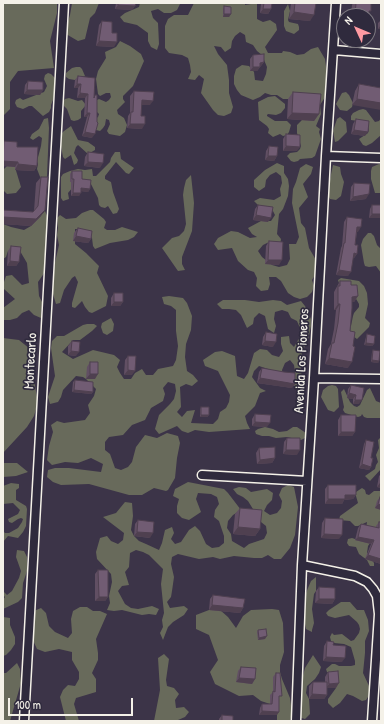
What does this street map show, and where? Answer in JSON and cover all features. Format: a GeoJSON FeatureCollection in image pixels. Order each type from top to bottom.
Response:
{"type":"FeatureCollection","features":[{"type":"Feature","properties":{"kind":"street","name":"Montecarlo"},"geometry":{"type":"LineString","coordinates":[[24,721],[64,3]]}},
{"type":"Feature","properties":{"kind":"street","name":"Avenida Los Pioneros"},"geometry":{"type":"LineString","coordinates":[[296,721],[302,565],[336,3]]}},
{"type":"Feature","properties":{"kind":"street"},"geometry":{"type":"LineString","coordinates":[[334,50],[381,54]]}},
{"type":"Feature","properties":{"kind":"street"},"geometry":{"type":"LineString","coordinates":[[326,156],[381,158]]}},
{"type":"Feature","properties":{"kind":"street"},"geometry":{"type":"LineString","coordinates":[[314,378],[381,379]]}},
{"type":"Feature","properties":{"kind":"street"},"geometry":{"type":"LineString","coordinates":[[202,475],[307,481]]}},
{"type":"Feature","properties":{"kind":"street"},"geometry":{"type":"LineString","coordinates":[[302,565],[355,576],[367,582],[377,596],[379,614],[372,721]]}},
{"type":"Feature","properties":{"kind":"green space"},"geometry":{"type":"Polygon","coordinates":[[[3,3],[57,3],[57,13],[50,41],[54,68],[18,71],[10,82],[10,109],[3,116],[3,3]]]}},
{"type":"Feature","properties":{"kind":"green space"},"geometry":{"type":"Polygon","coordinates":[[[72,3],[99,3],[95,13],[90,18],[85,39],[78,41],[66,34],[72,3]]]}},
{"type":"Feature","properties":{"kind":"green space"},"geometry":{"type":"Polygon","coordinates":[[[140,3],[180,4],[177,10],[171,13],[164,13],[158,9],[151,11],[153,18],[158,23],[159,44],[157,50],[151,47],[148,41],[148,33],[137,25],[124,22],[120,17],[125,13],[139,7],[140,3]]]}},
{"type":"Feature","properties":{"kind":"green space"},"geometry":{"type":"Polygon","coordinates":[[[194,3],[245,3],[245,5],[257,3],[257,19],[263,22],[270,20],[276,24],[277,30],[265,47],[268,53],[282,53],[283,51],[297,55],[304,54],[311,49],[318,47],[325,59],[328,81],[327,94],[320,105],[321,114],[316,126],[320,129],[319,132],[321,139],[315,156],[312,158],[300,159],[294,162],[287,156],[290,153],[297,152],[300,149],[301,146],[297,133],[297,125],[302,120],[309,119],[288,99],[283,99],[277,95],[265,93],[253,100],[241,95],[237,90],[234,84],[234,76],[236,69],[242,65],[249,66],[254,72],[255,80],[263,81],[266,74],[267,67],[262,55],[253,45],[246,42],[245,35],[240,32],[235,36],[232,41],[231,48],[225,52],[221,47],[214,46],[218,54],[227,65],[229,93],[233,107],[231,113],[224,116],[218,115],[213,110],[201,93],[204,79],[199,75],[195,80],[188,79],[191,72],[188,58],[182,55],[169,53],[165,48],[165,26],[168,19],[174,15],[188,15],[194,3]]]}},
{"type":"Feature","properties":{"kind":"green space"},"geometry":{"type":"Polygon","coordinates":[[[288,4],[290,11],[288,20],[289,22],[298,24],[299,27],[299,30],[294,34],[286,31],[284,26],[284,11],[288,4]]]}},
{"type":"Feature","properties":{"kind":"green space"},"geometry":{"type":"Polygon","coordinates":[[[120,41],[141,54],[144,61],[133,86],[123,96],[125,102],[117,110],[118,114],[124,118],[127,125],[125,132],[120,136],[109,134],[107,131],[110,124],[109,120],[106,119],[103,128],[100,131],[96,130],[95,119],[99,114],[96,111],[95,101],[99,99],[106,102],[111,97],[110,93],[100,96],[98,94],[96,79],[98,71],[106,58],[105,52],[116,47],[120,41]]]}},
{"type":"Feature","properties":{"kind":"green space"},"geometry":{"type":"Polygon","coordinates":[[[80,67],[82,69],[85,76],[75,80],[66,77],[66,73],[72,68],[80,67]]]}},
{"type":"Feature","properties":{"kind":"green space"},"geometry":{"type":"Polygon","coordinates":[[[48,73],[56,79],[57,90],[49,112],[43,116],[32,106],[23,109],[17,107],[15,103],[16,100],[20,98],[23,100],[44,92],[47,86],[44,79],[45,75],[48,73]]]}},
{"type":"Feature","properties":{"kind":"green space"},"geometry":{"type":"Polygon","coordinates":[[[346,92],[353,103],[352,107],[347,111],[340,110],[336,104],[342,93],[346,92]]]}},
{"type":"Feature","properties":{"kind":"green space"},"geometry":{"type":"Polygon","coordinates":[[[275,96],[285,104],[285,108],[281,113],[276,115],[268,114],[267,116],[275,121],[287,121],[291,125],[287,135],[283,136],[280,134],[273,137],[268,133],[269,129],[267,126],[259,120],[258,102],[268,97],[275,96]]]}},
{"type":"Feature","properties":{"kind":"green space"},"geometry":{"type":"Polygon","coordinates":[[[69,98],[78,101],[82,100],[86,105],[81,111],[81,118],[78,120],[71,120],[67,109],[64,106],[63,102],[65,99],[69,98]]]}},
{"type":"Feature","properties":{"kind":"green space"},"geometry":{"type":"Polygon","coordinates":[[[363,109],[366,110],[375,122],[379,121],[381,118],[381,135],[366,146],[363,145],[359,139],[368,133],[369,129],[367,126],[358,121],[351,120],[353,113],[363,109]]]}},
{"type":"Feature","properties":{"kind":"green space"},"geometry":{"type":"Polygon","coordinates":[[[340,117],[346,122],[347,132],[335,142],[333,131],[337,119],[340,117]]]}},
{"type":"Feature","properties":{"kind":"green space"},"geometry":{"type":"Polygon","coordinates":[[[48,118],[48,183],[47,187],[44,187],[37,169],[37,161],[42,138],[39,136],[33,140],[30,138],[32,134],[39,129],[44,119],[48,118]]]}},
{"type":"Feature","properties":{"kind":"green space"},"geometry":{"type":"Polygon","coordinates":[[[71,126],[78,140],[88,142],[95,147],[95,150],[88,154],[78,145],[74,153],[78,160],[74,165],[71,155],[65,159],[63,157],[61,146],[61,134],[71,126]]]}},
{"type":"Feature","properties":{"kind":"green space"},"geometry":{"type":"Polygon","coordinates":[[[115,152],[120,152],[121,159],[134,168],[129,174],[126,173],[116,162],[105,176],[105,179],[111,182],[119,209],[117,213],[113,214],[108,206],[105,208],[99,205],[98,198],[90,182],[73,187],[68,193],[69,199],[63,201],[61,198],[61,177],[63,174],[78,169],[92,169],[93,176],[96,176],[110,162],[115,152]]]}},
{"type":"Feature","properties":{"kind":"green space"},"geometry":{"type":"Polygon","coordinates":[[[277,163],[284,166],[284,173],[288,179],[289,186],[288,196],[283,209],[279,214],[277,234],[281,239],[280,246],[269,242],[263,245],[258,251],[262,257],[272,265],[279,267],[287,265],[290,259],[289,244],[296,244],[299,237],[292,203],[293,189],[300,168],[306,164],[313,167],[311,174],[303,184],[308,197],[299,208],[301,223],[305,228],[309,248],[316,260],[316,267],[315,275],[312,280],[314,286],[312,292],[307,297],[300,299],[288,293],[281,281],[276,277],[269,277],[270,284],[268,290],[261,291],[256,286],[257,278],[254,272],[248,270],[238,261],[232,248],[218,250],[214,244],[218,238],[231,231],[238,232],[250,238],[257,237],[252,234],[248,228],[261,221],[271,221],[275,215],[272,209],[259,206],[254,201],[260,198],[274,200],[281,196],[281,176],[276,172],[270,175],[266,180],[265,187],[259,191],[254,187],[254,180],[265,170],[277,163]]]}},
{"type":"Feature","properties":{"kind":"green space"},"geometry":{"type":"Polygon","coordinates":[[[14,164],[21,187],[16,193],[7,194],[3,190],[3,170],[7,166],[14,164]]]}},
{"type":"Feature","properties":{"kind":"green space"},"geometry":{"type":"Polygon","coordinates":[[[381,164],[381,193],[375,193],[371,179],[371,171],[372,167],[381,164]]]}},
{"type":"Feature","properties":{"kind":"green space"},"geometry":{"type":"Polygon","coordinates":[[[333,165],[340,167],[344,182],[341,196],[336,200],[330,199],[327,193],[333,165]]]}},
{"type":"Feature","properties":{"kind":"green space"},"geometry":{"type":"Polygon","coordinates":[[[191,175],[194,203],[192,231],[182,257],[182,264],[185,270],[178,271],[162,248],[172,238],[179,236],[184,231],[186,224],[183,195],[186,180],[191,175]]]}},
{"type":"Feature","properties":{"kind":"green space"},"geometry":{"type":"Polygon","coordinates":[[[93,210],[104,219],[106,222],[104,228],[107,230],[115,230],[122,227],[138,232],[134,237],[128,240],[110,243],[95,249],[90,235],[75,229],[75,244],[99,266],[97,273],[108,296],[106,306],[92,313],[89,312],[82,301],[75,308],[72,307],[78,282],[75,276],[64,290],[60,303],[56,304],[53,294],[51,274],[59,245],[57,235],[57,218],[60,215],[66,219],[76,218],[82,213],[93,210]]]}},
{"type":"Feature","properties":{"kind":"green space"},"geometry":{"type":"Polygon","coordinates":[[[45,211],[48,218],[47,269],[38,282],[39,296],[42,302],[41,318],[34,315],[29,310],[22,313],[17,318],[3,320],[3,308],[15,299],[4,289],[6,276],[12,275],[22,285],[29,283],[27,263],[20,251],[8,251],[6,257],[3,259],[3,224],[24,230],[31,226],[45,211]]]}},
{"type":"Feature","properties":{"kind":"green space"},"geometry":{"type":"Polygon","coordinates":[[[368,233],[371,233],[374,236],[377,245],[380,248],[381,247],[381,273],[376,266],[365,266],[364,263],[361,245],[363,239],[368,233]]]}},
{"type":"Feature","properties":{"kind":"green space"},"geometry":{"type":"Polygon","coordinates":[[[341,278],[359,281],[364,286],[367,293],[368,304],[365,318],[370,323],[369,327],[357,339],[350,334],[350,331],[354,313],[359,307],[359,304],[355,297],[342,284],[339,283],[338,280],[341,278]]]}},
{"type":"Feature","properties":{"kind":"green space"},"geometry":{"type":"Polygon","coordinates":[[[169,296],[183,298],[187,303],[192,316],[191,330],[186,344],[185,357],[187,371],[198,381],[192,386],[186,384],[180,387],[181,407],[177,412],[182,417],[187,411],[195,410],[191,423],[213,424],[218,419],[220,412],[226,408],[229,402],[230,395],[218,371],[205,366],[203,360],[215,352],[222,351],[235,356],[237,376],[244,379],[248,373],[254,353],[260,349],[267,350],[272,355],[279,357],[283,351],[281,337],[289,336],[290,343],[294,347],[301,335],[297,321],[291,318],[288,312],[282,310],[275,312],[274,319],[276,326],[274,333],[268,329],[265,316],[259,313],[254,318],[253,324],[247,328],[241,315],[236,310],[222,309],[217,304],[223,300],[245,300],[259,302],[273,300],[281,301],[287,305],[301,301],[311,319],[308,340],[302,352],[302,387],[297,391],[293,385],[295,372],[294,365],[290,360],[285,363],[282,370],[283,377],[271,370],[259,366],[254,371],[252,377],[260,388],[266,391],[260,393],[255,406],[245,416],[250,429],[209,432],[195,430],[188,433],[182,431],[177,426],[159,434],[155,429],[159,415],[174,399],[176,391],[175,384],[168,382],[163,388],[165,394],[163,401],[151,408],[145,420],[132,425],[123,435],[109,437],[105,442],[105,450],[110,454],[115,468],[121,470],[128,467],[132,462],[136,447],[145,435],[157,438],[167,433],[178,436],[180,443],[175,478],[168,490],[166,491],[154,488],[142,495],[129,495],[89,484],[61,485],[53,482],[47,477],[48,470],[55,468],[69,468],[101,472],[103,464],[91,458],[78,463],[65,462],[52,465],[47,460],[53,432],[51,425],[57,421],[64,423],[85,420],[90,413],[88,405],[94,396],[96,389],[83,377],[76,376],[63,390],[58,402],[50,404],[48,397],[55,376],[51,348],[52,341],[57,336],[64,336],[83,325],[94,324],[97,326],[92,331],[80,340],[73,340],[62,352],[73,359],[93,350],[114,355],[120,360],[117,367],[124,379],[131,379],[135,373],[142,369],[146,375],[153,375],[158,369],[173,366],[176,360],[178,346],[176,310],[171,306],[164,304],[162,297],[169,296]]]}},
{"type":"Feature","properties":{"kind":"green space"},"geometry":{"type":"Polygon","coordinates":[[[111,318],[114,324],[113,331],[107,335],[103,333],[101,327],[102,323],[111,318]]]}},
{"type":"Feature","properties":{"kind":"green space"},"geometry":{"type":"Polygon","coordinates":[[[3,338],[19,340],[30,349],[29,362],[38,402],[34,416],[27,427],[3,453],[3,338]]]}},
{"type":"Feature","properties":{"kind":"green space"},"geometry":{"type":"Polygon","coordinates":[[[332,385],[336,386],[338,389],[339,407],[334,412],[328,410],[321,397],[323,390],[332,385]]]}},
{"type":"Feature","properties":{"kind":"green space"},"geometry":{"type":"Polygon","coordinates":[[[370,388],[376,401],[381,403],[380,418],[367,418],[362,414],[358,417],[345,413],[343,410],[344,407],[341,392],[344,389],[350,402],[357,407],[360,405],[367,390],[370,388]]]}},
{"type":"Feature","properties":{"kind":"green space"},"geometry":{"type":"Polygon","coordinates":[[[265,427],[279,432],[297,427],[306,433],[307,437],[301,440],[287,437],[276,438],[256,434],[255,431],[265,427]]]}},
{"type":"Feature","properties":{"kind":"green space"},"geometry":{"type":"Polygon","coordinates":[[[381,437],[381,469],[370,481],[365,476],[375,469],[378,462],[376,455],[379,448],[378,440],[381,437]]]}},
{"type":"Feature","properties":{"kind":"green space"},"geometry":{"type":"Polygon","coordinates":[[[3,463],[17,463],[28,472],[16,476],[3,477],[3,463]]]}},
{"type":"Feature","properties":{"kind":"green space"},"geometry":{"type":"Polygon","coordinates":[[[188,482],[224,489],[228,493],[241,510],[233,515],[228,521],[227,528],[231,534],[232,541],[244,548],[249,544],[264,539],[267,533],[266,526],[261,522],[248,501],[237,494],[233,489],[239,487],[246,488],[251,492],[267,489],[273,493],[272,500],[264,511],[270,515],[277,513],[281,508],[282,501],[279,495],[282,488],[288,485],[294,487],[298,507],[295,535],[290,548],[281,559],[274,559],[268,555],[262,558],[234,556],[220,559],[213,557],[199,559],[178,554],[172,557],[171,564],[174,577],[171,597],[167,602],[170,608],[184,606],[188,609],[184,615],[168,627],[163,640],[160,633],[163,627],[162,620],[164,613],[161,584],[163,569],[149,555],[136,550],[130,553],[129,567],[125,572],[129,585],[122,586],[118,591],[125,604],[131,608],[138,609],[152,606],[159,609],[156,615],[142,615],[122,610],[107,610],[110,603],[109,596],[112,582],[111,574],[97,559],[96,552],[100,538],[107,536],[111,541],[118,544],[123,540],[124,533],[103,517],[116,513],[125,502],[132,503],[133,516],[131,530],[139,541],[159,550],[165,530],[172,527],[174,533],[171,539],[175,544],[181,542],[189,530],[195,526],[200,531],[206,544],[212,548],[219,547],[224,543],[224,536],[219,521],[214,517],[215,510],[219,504],[217,497],[211,494],[198,493],[196,499],[201,512],[189,520],[182,518],[177,513],[179,499],[173,496],[175,489],[188,482]]]}},
{"type":"Feature","properties":{"kind":"green space"},"geometry":{"type":"Polygon","coordinates":[[[11,483],[19,484],[19,488],[16,490],[16,500],[26,506],[26,526],[18,538],[8,536],[3,542],[3,531],[5,533],[9,533],[18,528],[22,522],[23,519],[21,518],[12,523],[9,522],[8,519],[18,514],[20,510],[13,503],[3,504],[3,486],[11,483]]]}},
{"type":"Feature","properties":{"kind":"green space"},"geometry":{"type":"Polygon","coordinates":[[[362,488],[365,490],[366,494],[369,495],[374,491],[381,491],[381,544],[370,543],[367,553],[374,563],[374,566],[370,566],[367,560],[359,554],[356,547],[349,546],[347,543],[348,539],[352,538],[361,541],[367,522],[355,526],[350,521],[339,520],[340,516],[358,503],[356,492],[362,488]]]}},
{"type":"Feature","properties":{"kind":"green space"},"geometry":{"type":"Polygon","coordinates":[[[17,550],[24,551],[27,557],[27,571],[23,583],[22,598],[18,602],[3,609],[3,600],[5,597],[3,595],[3,591],[7,595],[12,591],[21,571],[16,557],[17,550]]]}},
{"type":"Feature","properties":{"kind":"green space"},"geometry":{"type":"Polygon","coordinates":[[[316,577],[316,591],[314,594],[312,609],[314,623],[312,632],[306,629],[302,609],[303,601],[311,581],[316,577]]]}},
{"type":"Feature","properties":{"kind":"green space"},"geometry":{"type":"Polygon","coordinates":[[[341,602],[350,602],[357,610],[364,610],[368,620],[369,631],[365,641],[363,673],[369,686],[370,694],[366,700],[362,701],[347,694],[340,703],[333,708],[328,703],[328,699],[336,688],[331,673],[327,672],[326,669],[332,664],[339,666],[355,665],[355,661],[351,647],[344,644],[334,643],[331,641],[330,637],[332,633],[334,635],[342,634],[351,641],[354,640],[360,629],[357,622],[349,615],[335,618],[328,616],[326,613],[341,602]]]}},
{"type":"Feature","properties":{"kind":"green space"},"geometry":{"type":"Polygon","coordinates":[[[80,607],[87,607],[93,611],[100,611],[107,614],[96,639],[98,660],[92,673],[96,679],[96,692],[76,698],[74,704],[79,721],[66,721],[60,697],[63,690],[68,685],[75,686],[79,679],[79,672],[72,660],[72,652],[59,649],[45,652],[37,649],[31,636],[34,611],[41,608],[46,613],[49,626],[55,632],[68,638],[72,633],[71,619],[73,611],[80,607]]]}},
{"type":"Feature","properties":{"kind":"green space"},"geometry":{"type":"Polygon","coordinates":[[[209,610],[220,610],[228,617],[236,628],[243,616],[251,610],[279,610],[283,623],[284,652],[280,665],[280,672],[290,698],[292,712],[290,721],[277,721],[277,708],[261,701],[253,695],[239,696],[215,684],[210,672],[218,660],[209,635],[196,629],[196,615],[209,610]]]}},
{"type":"Feature","properties":{"kind":"green space"},"geometry":{"type":"Polygon","coordinates":[[[3,617],[10,618],[10,625],[15,637],[15,644],[6,655],[3,656],[3,617]]]}},
{"type":"Feature","properties":{"kind":"green space"},"geometry":{"type":"Polygon","coordinates":[[[164,654],[169,659],[166,680],[167,686],[174,688],[179,694],[175,700],[176,708],[184,707],[189,712],[185,717],[178,720],[154,721],[160,690],[158,658],[164,654]]]}},
{"type":"Feature","properties":{"kind":"green space"},"geometry":{"type":"Polygon","coordinates":[[[313,655],[321,667],[315,679],[307,686],[306,693],[309,699],[310,714],[305,719],[298,717],[301,683],[305,668],[313,655]]]}},
{"type":"Feature","properties":{"kind":"green space"},"geometry":{"type":"Polygon","coordinates":[[[17,663],[20,669],[21,683],[10,721],[3,721],[3,673],[6,673],[17,663]]]}},
{"type":"Feature","properties":{"kind":"building"},"geometry":{"type":"Polygon","coordinates":[[[118,3],[136,3],[135,6],[118,5],[118,3]]]}},
{"type":"Feature","properties":{"kind":"building"},"geometry":{"type":"Polygon","coordinates":[[[264,3],[272,3],[271,9],[263,9],[264,3]]]}},
{"type":"Feature","properties":{"kind":"building"},"geometry":{"type":"Polygon","coordinates":[[[295,3],[316,3],[314,15],[294,12],[295,3]]]}},
{"type":"Feature","properties":{"kind":"building"},"geometry":{"type":"Polygon","coordinates":[[[356,3],[371,3],[371,8],[356,8],[356,3]]]}},
{"type":"Feature","properties":{"kind":"building"},"geometry":{"type":"Polygon","coordinates":[[[224,6],[231,7],[231,14],[224,14],[224,6]]]}},
{"type":"Feature","properties":{"kind":"building"},"geometry":{"type":"Polygon","coordinates":[[[102,21],[112,22],[112,33],[117,33],[117,42],[99,41],[102,21]]]}},
{"type":"Feature","properties":{"kind":"building"},"geometry":{"type":"Polygon","coordinates":[[[264,54],[264,62],[260,63],[260,67],[253,67],[253,55],[264,54]]]}},
{"type":"Feature","properties":{"kind":"building"},"geometry":{"type":"Polygon","coordinates":[[[78,76],[95,78],[94,98],[95,95],[97,95],[98,123],[95,134],[85,132],[90,113],[87,113],[88,94],[80,93],[81,84],[77,84],[78,76]]]}},
{"type":"Feature","properties":{"kind":"building"},"geometry":{"type":"Polygon","coordinates":[[[28,81],[43,82],[43,90],[27,90],[28,81]]]}},
{"type":"Feature","properties":{"kind":"building"},"geometry":{"type":"Polygon","coordinates":[[[359,84],[381,88],[381,103],[357,99],[359,84]]]}},
{"type":"Feature","properties":{"kind":"building"},"geometry":{"type":"Polygon","coordinates":[[[134,91],[154,92],[153,101],[142,100],[141,116],[145,116],[145,124],[130,124],[131,112],[133,112],[134,91]]]}},
{"type":"Feature","properties":{"kind":"building"},"geometry":{"type":"Polygon","coordinates":[[[293,92],[321,94],[319,114],[292,113],[293,92]]]}},
{"type":"Feature","properties":{"kind":"building"},"geometry":{"type":"Polygon","coordinates":[[[356,119],[369,121],[368,132],[354,130],[356,119]]]}},
{"type":"Feature","properties":{"kind":"building"},"geometry":{"type":"Polygon","coordinates":[[[286,134],[300,135],[300,147],[286,146],[286,134]]]}},
{"type":"Feature","properties":{"kind":"building"},"geometry":{"type":"Polygon","coordinates":[[[4,141],[17,142],[17,147],[38,147],[37,166],[3,161],[4,141]]]}},
{"type":"Feature","properties":{"kind":"building"},"geometry":{"type":"Polygon","coordinates":[[[269,146],[278,147],[277,156],[268,156],[269,146]]]}},
{"type":"Feature","properties":{"kind":"building"},"geometry":{"type":"Polygon","coordinates":[[[88,152],[104,154],[103,163],[88,162],[88,152]]]}},
{"type":"Feature","properties":{"kind":"building"},"geometry":{"type":"Polygon","coordinates":[[[72,171],[82,171],[82,179],[91,180],[90,189],[81,188],[81,193],[73,193],[74,179],[72,179],[72,171]]]}},
{"type":"Feature","properties":{"kind":"building"},"geometry":{"type":"Polygon","coordinates":[[[41,177],[48,177],[45,210],[36,219],[3,217],[3,210],[33,212],[38,206],[41,177]]]}},
{"type":"Feature","properties":{"kind":"building"},"geometry":{"type":"Polygon","coordinates":[[[354,183],[370,184],[369,194],[353,197],[354,183]]]}},
{"type":"Feature","properties":{"kind":"building"},"geometry":{"type":"Polygon","coordinates":[[[258,205],[273,207],[271,218],[256,215],[258,205]]]}},
{"type":"Feature","properties":{"kind":"building"},"geometry":{"type":"Polygon","coordinates":[[[372,205],[381,205],[381,214],[372,214],[372,205]]]}},
{"type":"Feature","properties":{"kind":"building"},"geometry":{"type":"Polygon","coordinates":[[[347,217],[362,219],[361,227],[357,227],[355,245],[358,245],[357,254],[354,253],[351,272],[339,270],[345,243],[347,217]]]}},
{"type":"Feature","properties":{"kind":"building"},"geometry":{"type":"Polygon","coordinates":[[[78,228],[92,231],[91,239],[76,236],[78,228]]]}},
{"type":"Feature","properties":{"kind":"building"},"geometry":{"type":"Polygon","coordinates":[[[269,241],[283,242],[282,260],[268,260],[269,241]]]}},
{"type":"Feature","properties":{"kind":"building"},"geometry":{"type":"Polygon","coordinates":[[[11,246],[21,247],[19,262],[10,261],[11,246]]]}},
{"type":"Feature","properties":{"kind":"building"},"geometry":{"type":"Polygon","coordinates":[[[340,281],[351,281],[351,285],[357,285],[358,296],[352,297],[350,331],[355,332],[353,346],[355,347],[352,362],[329,358],[338,323],[340,304],[338,304],[338,286],[340,286],[340,281]]]}},
{"type":"Feature","properties":{"kind":"building"},"geometry":{"type":"Polygon","coordinates":[[[114,293],[123,293],[123,302],[114,302],[114,293]]]}},
{"type":"Feature","properties":{"kind":"building"},"geometry":{"type":"Polygon","coordinates":[[[266,332],[277,334],[276,342],[265,341],[266,332]]]}},
{"type":"Feature","properties":{"kind":"building"},"geometry":{"type":"Polygon","coordinates":[[[367,334],[375,336],[374,344],[366,343],[367,334]]]}},
{"type":"Feature","properties":{"kind":"building"},"geometry":{"type":"Polygon","coordinates":[[[72,341],[80,342],[79,352],[71,351],[72,341]]]}},
{"type":"Feature","properties":{"kind":"building"},"geometry":{"type":"Polygon","coordinates":[[[373,350],[380,351],[379,361],[372,360],[373,350]]]}},
{"type":"Feature","properties":{"kind":"building"},"geometry":{"type":"Polygon","coordinates":[[[128,356],[136,356],[135,371],[128,370],[128,356]]]}},
{"type":"Feature","properties":{"kind":"building"},"geometry":{"type":"Polygon","coordinates":[[[90,362],[98,362],[98,374],[90,374],[90,362]]]}},
{"type":"Feature","properties":{"kind":"building"},"geometry":{"type":"Polygon","coordinates":[[[262,368],[295,373],[295,384],[260,378],[262,368]]]}},
{"type":"Feature","properties":{"kind":"building"},"geometry":{"type":"Polygon","coordinates":[[[75,380],[93,382],[93,392],[74,390],[75,380]]]}},
{"type":"Feature","properties":{"kind":"building"},"geometry":{"type":"Polygon","coordinates":[[[351,385],[364,388],[362,400],[355,400],[356,395],[349,393],[351,385]]]}},
{"type":"Feature","properties":{"kind":"building"},"geometry":{"type":"Polygon","coordinates":[[[201,407],[209,407],[209,415],[201,415],[201,407]]]}},
{"type":"Feature","properties":{"kind":"building"},"geometry":{"type":"Polygon","coordinates":[[[255,414],[271,415],[270,423],[255,422],[255,414]]]}},
{"type":"Feature","properties":{"kind":"building"},"geometry":{"type":"Polygon","coordinates":[[[341,415],[356,415],[355,432],[341,432],[341,415]]]}},
{"type":"Feature","properties":{"kind":"building"},"geometry":{"type":"Polygon","coordinates":[[[287,438],[300,438],[300,450],[286,450],[287,438]]]}},
{"type":"Feature","properties":{"kind":"building"},"geometry":{"type":"Polygon","coordinates":[[[366,440],[374,442],[371,467],[362,464],[366,440]]]}},
{"type":"Feature","properties":{"kind":"building"},"geometry":{"type":"Polygon","coordinates":[[[275,447],[275,458],[260,460],[259,448],[275,447]]]}},
{"type":"Feature","properties":{"kind":"building"},"geometry":{"type":"Polygon","coordinates":[[[328,485],[356,485],[356,495],[345,495],[345,499],[328,499],[328,485]]]}},
{"type":"Feature","properties":{"kind":"building"},"geometry":{"type":"Polygon","coordinates":[[[381,497],[381,505],[378,504],[381,497]]]}},
{"type":"Feature","properties":{"kind":"building"},"geometry":{"type":"Polygon","coordinates":[[[240,508],[262,510],[260,529],[238,527],[240,508]]]}},
{"type":"Feature","properties":{"kind":"building"},"geometry":{"type":"Polygon","coordinates":[[[325,518],[343,519],[342,535],[324,534],[325,518]]]}},
{"type":"Feature","properties":{"kind":"building"},"geometry":{"type":"Polygon","coordinates":[[[138,520],[154,522],[153,533],[137,532],[138,520]]]}},
{"type":"Feature","properties":{"kind":"building"},"geometry":{"type":"Polygon","coordinates":[[[379,522],[381,522],[381,559],[368,555],[374,540],[358,537],[361,524],[379,528],[379,522]]]}},
{"type":"Feature","properties":{"kind":"building"},"geometry":{"type":"Polygon","coordinates":[[[98,570],[108,570],[108,597],[99,597],[98,570]]]}},
{"type":"Feature","properties":{"kind":"building"},"geometry":{"type":"Polygon","coordinates":[[[319,587],[335,588],[335,599],[319,599],[319,587]]]}},
{"type":"Feature","properties":{"kind":"building"},"geometry":{"type":"Polygon","coordinates":[[[213,595],[245,599],[243,608],[212,605],[213,595]]]}},
{"type":"Feature","properties":{"kind":"building"},"geometry":{"type":"Polygon","coordinates":[[[266,629],[267,636],[259,638],[258,630],[266,629]]]}},
{"type":"Feature","properties":{"kind":"building"},"geometry":{"type":"Polygon","coordinates":[[[327,641],[334,642],[333,645],[346,646],[345,658],[326,657],[327,641]]]}},
{"type":"Feature","properties":{"kind":"building"},"geometry":{"type":"Polygon","coordinates":[[[241,667],[256,668],[255,679],[239,678],[241,667]]]}},
{"type":"Feature","properties":{"kind":"building"},"geometry":{"type":"Polygon","coordinates":[[[338,671],[339,683],[329,684],[328,672],[338,671]]]}},
{"type":"Feature","properties":{"kind":"building"},"geometry":{"type":"Polygon","coordinates":[[[276,673],[280,673],[282,696],[279,696],[279,712],[262,711],[262,704],[272,704],[273,691],[275,692],[276,673]]]}},
{"type":"Feature","properties":{"kind":"building"},"geometry":{"type":"Polygon","coordinates":[[[313,682],[327,682],[327,695],[312,694],[313,682]]]}},
{"type":"Feature","properties":{"kind":"building"},"geometry":{"type":"Polygon","coordinates":[[[222,715],[233,716],[233,721],[222,721],[222,715]]]}}]}
